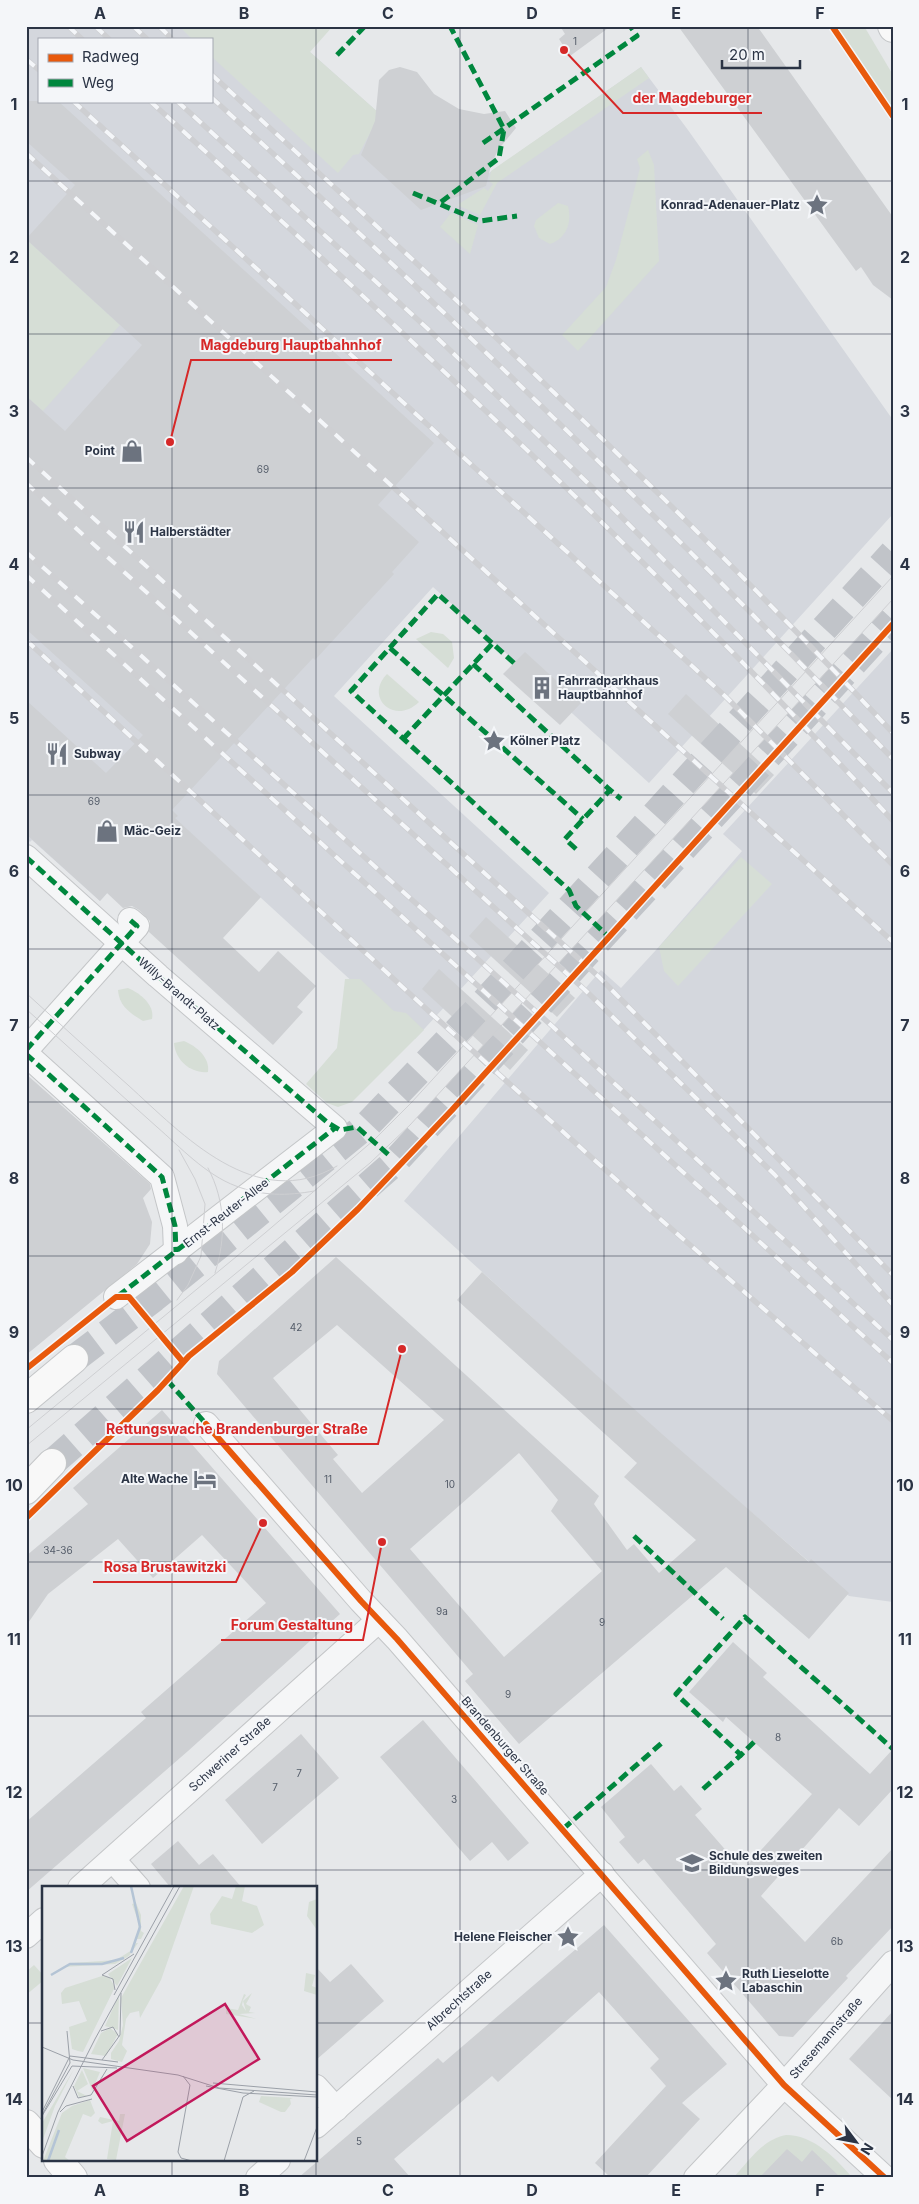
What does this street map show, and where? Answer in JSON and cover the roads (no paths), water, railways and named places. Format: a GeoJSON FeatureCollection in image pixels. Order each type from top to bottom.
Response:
{"type":"FeatureCollection","features":[{"type":"Feature","properties":{"kind":"main road"},"geometry":{"type":"LineString","coordinates":[[26,1399],[74,1359]]}},
{"type":"Feature","properties":{"kind":"main road"},"geometry":{"type":"LineString","coordinates":[[26,1490],[52,1463]]}},
{"type":"Feature","properties":{"kind":"main road"},"geometry":{"type":"LineString","coordinates":[[26,2124],[42,2142]]}},
{"type":"Feature","properties":{"kind":"main road"},"geometry":{"type":"LineString","coordinates":[[60,2162],[74,2178]]}},
{"type":"Feature","properties":{"kind":"street","name":"Willy-Brandt-Platz"},"geometry":{"type":"LineString","coordinates":[[26,857],[122,944],[335,1128]]}},
{"type":"Feature","properties":{"kind":"street"},"geometry":{"type":"LineString","coordinates":[[130,920],[137,926],[61,1008],[31,1044],[162,1177],[175,1226],[176,1252]]}},
{"type":"Feature","properties":{"kind":"street","name":"Ernst-Reuter-Allee"},"geometry":{"type":"LineString","coordinates":[[116,1297],[335,1128]]}},
{"type":"Feature","properties":{"kind":"street","name":"Brandenburger Straße"},"geometry":{"type":"LineString","coordinates":[[206,1424],[380,1620],[784,2085],[885,2178]]}},
{"type":"Feature","properties":{"kind":"street","name":"Schweriner Straße"},"geometry":{"type":"LineString","coordinates":[[82,1886],[380,1620]]}},
{"type":"Feature","properties":{"kind":"street"},"geometry":{"type":"LineString","coordinates":[[113,1860],[136,1886]]}},
{"type":"Feature","properties":{"kind":"street","name":"Albrechtstraße"},"geometry":{"type":"LineString","coordinates":[[318,2124],[602,1874]]}},
{"type":"Feature","properties":{"kind":"street"},"geometry":{"type":"LineString","coordinates":[[26,1936],[42,1922]]}},
{"type":"Feature","properties":{"kind":"street","name":"Stresemannstraße"},"geometry":{"type":"LineString","coordinates":[[696,2178],[784,2085],[893,1963]]}},
{"type":"Feature","properties":{"kind":"street"},"geometry":{"type":"LineString","coordinates":[[318,2089],[336,2109]]}},
{"type":"Feature","properties":{"kind":"street"},"geometry":{"type":"LineString","coordinates":[[258,2178],[276,2162]]}},
{"type":"Feature","properties":{"kind":"tunnel"},"geometry":{"type":"LineString","coordinates":[[74,1359],[154,1298],[369,1123],[478,1009],[893,553]]}},
{"type":"Feature","properties":{"kind":"tunnel"},"geometry":{"type":"LineString","coordinates":[[52,1463],[394,1163],[893,620]]}},
{"type":"Feature","properties":{"kind":"tram line"},"geometry":{"type":"LineString","coordinates":[[26,1430],[265,1233],[374,1140],[411,1103],[893,576]]}},
{"type":"Feature","properties":{"kind":"tram line"},"geometry":{"type":"LineString","coordinates":[[26,1446],[370,1163],[410,1125],[893,599]]}},
{"type":"Feature","properties":{"kind":"tram line"},"geometry":{"type":"LineString","coordinates":[[26,993],[172,1126],[223,1162],[250,1175],[278,1181],[307,1178],[337,1166]]}},
{"type":"Feature","properties":{"kind":"tram line"},"geometry":{"type":"LineString","coordinates":[[26,1009],[184,1152],[214,1175],[236,1186],[255,1192],[294,1194],[314,1191]]}},
{"type":"Feature","properties":{"kind":"tram line"},"geometry":{"type":"LineString","coordinates":[[177,1300],[188,1285],[201,1256],[205,1204],[195,1179],[179,1150]]}},
{"type":"Feature","properties":{"kind":"tram line"},"geometry":{"type":"LineString","coordinates":[[208,1168],[218,1194],[222,1220],[221,1247],[215,1273]]}},
{"type":"Feature","properties":{"kind":"railway"},"geometry":{"type":"LineString","coordinates":[[68,26],[81,38]]}},
{"type":"Feature","properties":{"kind":"railway"},"geometry":{"type":"LineString","coordinates":[[95,26],[108,38]]}},
{"type":"Feature","properties":{"kind":"railway"},"geometry":{"type":"LineString","coordinates":[[133,26],[146,38]]}},
{"type":"Feature","properties":{"kind":"railway"},"geometry":{"type":"LineString","coordinates":[[159,26],[171,38]]}},
{"type":"Feature","properties":{"kind":"railway"},"geometry":{"type":"LineString","coordinates":[[26,59],[38,69]]}},
{"type":"Feature","properties":{"kind":"railway"},"geometry":{"type":"LineString","coordinates":[[212,75],[472,315],[644,479],[811,647],[893,733]]}},
{"type":"Feature","properties":{"kind":"railway"},"geometry":{"type":"LineString","coordinates":[[212,98],[386,258],[558,422],[727,589],[893,759]]}},
{"type":"Feature","properties":{"kind":"railway"},"geometry":{"type":"LineString","coordinates":[[74,102],[726,697],[893,865]]}},
{"type":"Feature","properties":{"kind":"railway"},"geometry":{"type":"LineString","coordinates":[[151,102],[436,364],[623,543],[805,727],[893,821]]}},
{"type":"Feature","properties":{"kind":"railway"},"geometry":{"type":"LineString","coordinates":[[178,102],[428,329],[595,490],[893,793]]}},
{"type":"Feature","properties":{"kind":"railway"},"geometry":{"type":"LineString","coordinates":[[26,153],[893,942]]}},
{"type":"Feature","properties":{"kind":"railway"},"geometry":{"type":"LineString","coordinates":[[26,457],[599,977],[893,1275]]}},
{"type":"Feature","properties":{"kind":"railway"},"geometry":{"type":"LineString","coordinates":[[26,483],[585,990],[775,1175],[893,1305]]}},
{"type":"Feature","properties":{"kind":"railway"},"geometry":{"type":"LineString","coordinates":[[26,552],[552,1026],[893,1340]]}},
{"type":"Feature","properties":{"kind":"railway"},"geometry":{"type":"LineString","coordinates":[[26,575],[893,1363]]}},
{"type":"Feature","properties":{"kind":"railway"},"geometry":{"type":"LineString","coordinates":[[26,640],[434,1016],[659,1218],[893,1421]]}},
{"type":"Feature","properties":{"kind":"place","name":"der Magdeburger"},"geometry":{"type":"Point","coordinates":[564,50]}},
{"type":"Feature","properties":{"kind":"place","name":"Konrad-Adenauer-Platz"},"geometry":{"type":"Point","coordinates":[817,205]}},
{"type":"Feature","properties":{"kind":"place","name":"Magdeburg Hauptbahnhof"},"geometry":{"type":"Point","coordinates":[170,442]}},
{"type":"Feature","properties":{"kind":"place","name":"Point"},"geometry":{"type":"Point","coordinates":[132,451]}},
{"type":"Feature","properties":{"kind":"place","name":"Halberstädter"},"geometry":{"type":"Point","coordinates":[134,532]}},
{"type":"Feature","properties":{"kind":"place","name":"Fahrradparkhaus Hauptbahnhof"},"geometry":{"type":"Point","coordinates":[542,688]}},
{"type":"Feature","properties":{"kind":"place","name":"Kölner Platz"},"geometry":{"type":"Point","coordinates":[494,741]}},
{"type":"Feature","properties":{"kind":"place","name":"Subway"},"geometry":{"type":"Point","coordinates":[57,754]}},
{"type":"Feature","properties":{"kind":"place","name":"Mäc-Geiz"},"geometry":{"type":"Point","coordinates":[107,831]}},
{"type":"Feature","properties":{"kind":"place","name":"Rettungswache Brandenburger Straße"},"geometry":{"type":"Point","coordinates":[402,1349]}},
{"type":"Feature","properties":{"kind":"place","name":"Alte Wache"},"geometry":{"type":"Point","coordinates":[205,1479]}},
{"type":"Feature","properties":{"kind":"place","name":"Rosa Brustawitzki"},"geometry":{"type":"Point","coordinates":[263,1523]}},
{"type":"Feature","properties":{"kind":"place","name":"Forum Gestaltung"},"geometry":{"type":"Point","coordinates":[382,1542]}},
{"type":"Feature","properties":{"kind":"place","name":"Schule des zweiten Bildungsweges"},"geometry":{"type":"Point","coordinates":[692,1863]}},
{"type":"Feature","properties":{"kind":"place","name":"Helene Fleischer"},"geometry":{"type":"Point","coordinates":[568,1937]}},
{"type":"Feature","properties":{"kind":"place","name":"Ruth Lieselotte Labaschin"},"geometry":{"type":"Point","coordinates":[726,1981]}}]}
